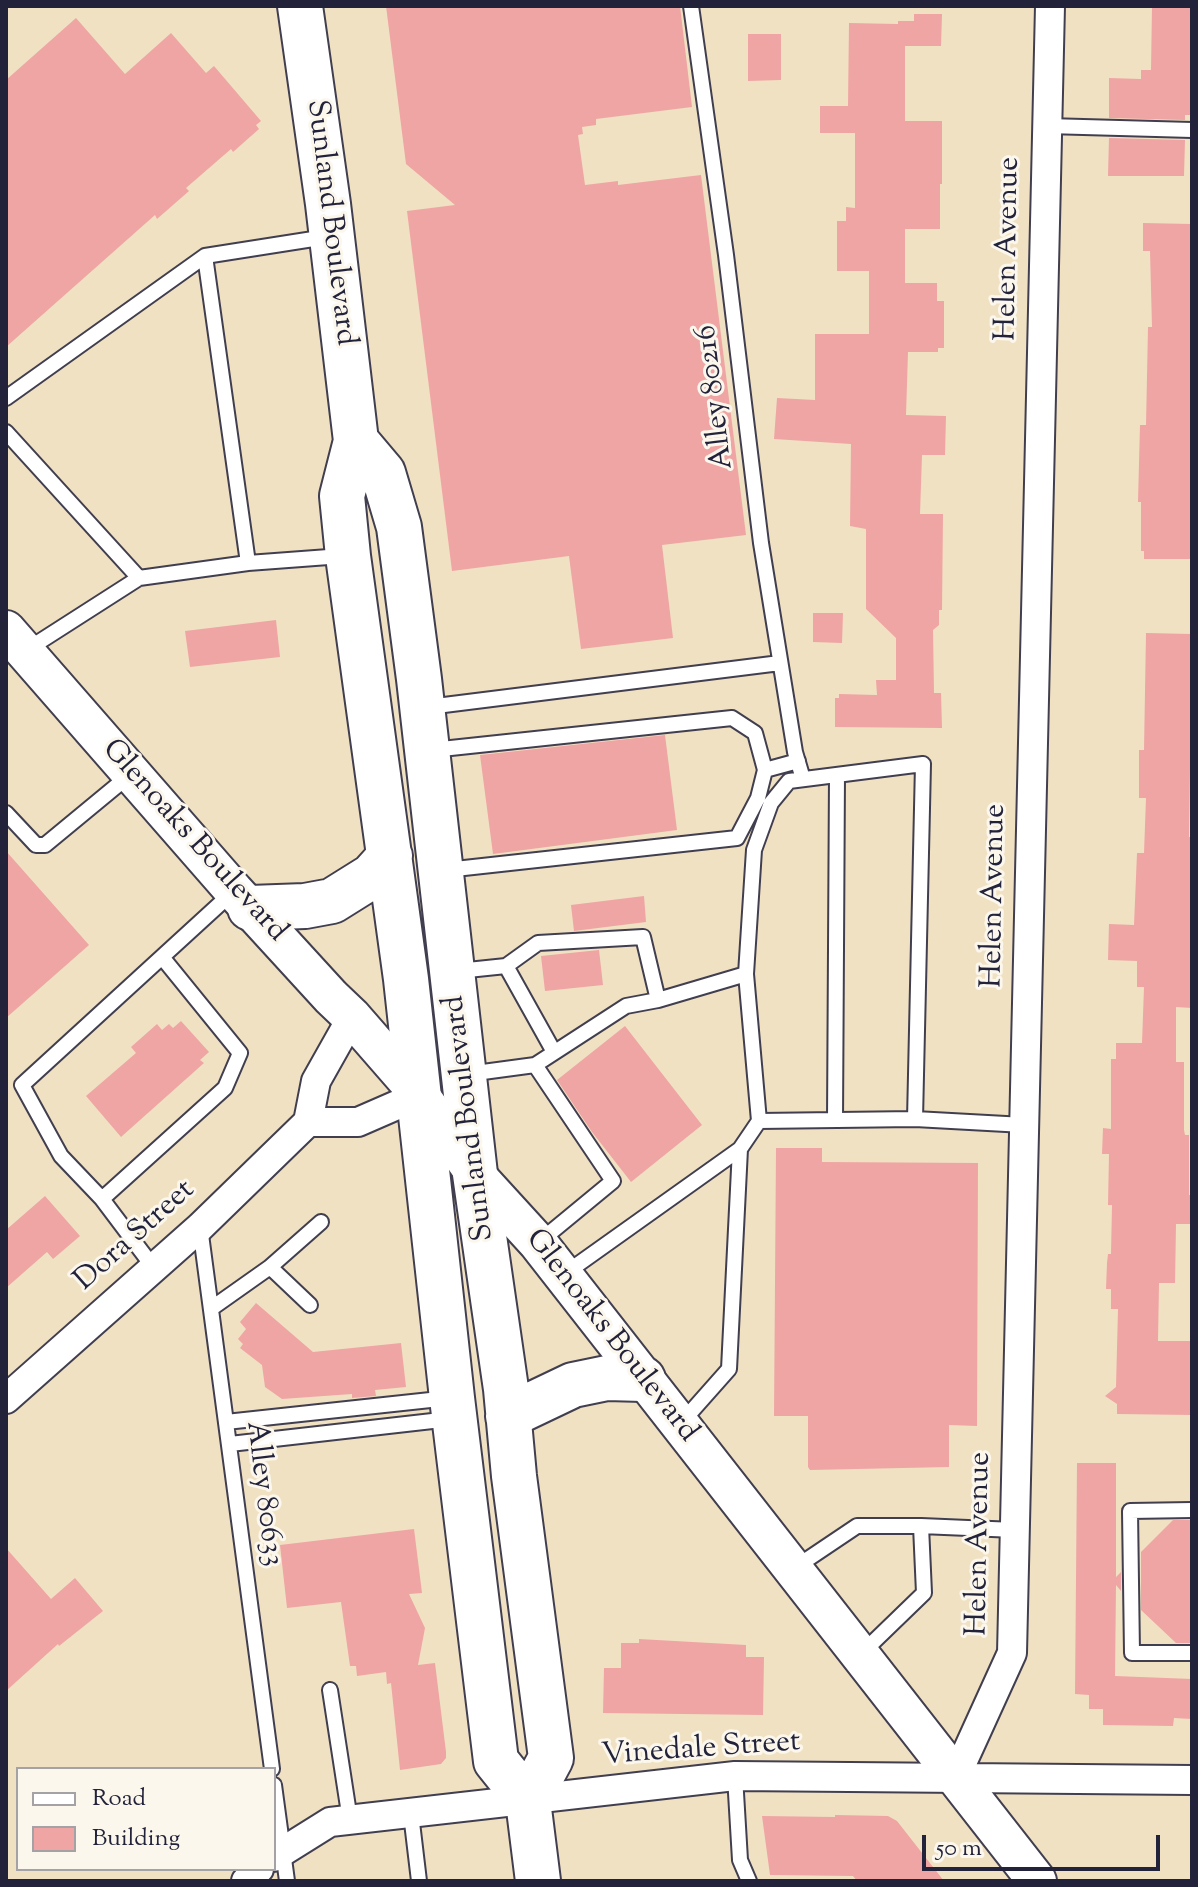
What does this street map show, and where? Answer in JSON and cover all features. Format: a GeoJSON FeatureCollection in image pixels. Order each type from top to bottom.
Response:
{"type":"FeatureCollection","features":[{"type":"Feature","properties":{"kind":"main road","name":"Sunland Boulevard"},"geometry":{"type":"LineString","coordinates":[[300,6],[356,441],[342,496],[348,556],[420,1095],[453,1408],[496,1761],[528,1801],[551,1758],[475,1174],[423,708],[399,527],[383,473],[356,441]]}},
{"type":"Feature","properties":{"kind":"main road","name":"Glenoaks Boulevard"},"geometry":{"type":"LineString","coordinates":[[16,641],[242,899],[420,1095],[475,1174],[538,1243],[1037,1881]]}},
{"type":"Feature","properties":{"kind":"main road"},"geometry":{"type":"LineString","coordinates":[[242,899],[305,906],[332,901],[372,876],[390,856]]}},
{"type":"Feature","properties":{"kind":"main road"},"geometry":{"type":"LineString","coordinates":[[508,1416],[573,1385],[607,1378],[643,1379]]}},
{"type":"Feature","properties":{"kind":"main road"},"geometry":{"type":"LineString","coordinates":[[528,1801],[538,1881]]}},
{"type":"Feature","properties":{"kind":"street","name":"Helen Avenue"},"geometry":{"type":"LineString","coordinates":[[956,1776],[1012,1653],[1050,6]]}},
{"type":"Feature","properties":{"kind":"street"},"geometry":{"type":"LineString","coordinates":[[352,1017],[316,1081],[308,1122],[358,1122],[420,1095]]}},
{"type":"Feature","properties":{"kind":"street","name":"Dora Street"},"geometry":{"type":"LineString","coordinates":[[6,1399],[200,1227],[308,1122]]}},
{"type":"Feature","properties":{"kind":"street","name":"Vinedale Street"},"geometry":{"type":"LineString","coordinates":[[278,1854],[330,1822],[735,1776],[1192,1780]]}},
{"type":"Feature","properties":{"kind":"lane","name":"Alley 80216"},"geometry":{"type":"LineString","coordinates":[[691,6],[728,270],[761,543],[803,779]]}},
{"type":"Feature","properties":{"kind":"lane"},"geometry":{"type":"LineString","coordinates":[[1047,126],[1192,130]]}},
{"type":"Feature","properties":{"kind":"lane"},"geometry":{"type":"LineString","coordinates":[[6,398],[205,256],[332,237]]}},
{"type":"Feature","properties":{"kind":"lane"},"geometry":{"type":"LineString","coordinates":[[205,256],[248,563]]}},
{"type":"Feature","properties":{"kind":"lane"},"geometry":{"type":"LineString","coordinates":[[6,432],[139,578]]}},
{"type":"Feature","properties":{"kind":"lane"},"geometry":{"type":"LineString","coordinates":[[16,641],[139,578],[248,563],[348,556]]}},
{"type":"Feature","properties":{"kind":"lane"},"geometry":{"type":"LineString","coordinates":[[423,708],[780,663]]}},
{"type":"Feature","properties":{"kind":"lane"},"geometry":{"type":"LineString","coordinates":[[427,751],[732,718],[755,733],[765,770],[758,798],[737,838]]}},
{"type":"Feature","properties":{"kind":"lane"},"geometry":{"type":"LineString","coordinates":[[765,770],[798,761]]}},
{"type":"Feature","properties":{"kind":"lane"},"geometry":{"type":"LineString","coordinates":[[563,1275],[740,1149],[759,1121],[746,974],[754,850],[771,803],[789,781],[923,764],[915,1119]]}},
{"type":"Feature","properties":{"kind":"lane"},"geometry":{"type":"LineString","coordinates":[[6,813],[36,845],[45,845],[132,773]]}},
{"type":"Feature","properties":{"kind":"lane"},"geometry":{"type":"LineString","coordinates":[[835,1120],[837,775]]}},
{"type":"Feature","properties":{"kind":"lane"},"geometry":{"type":"LineString","coordinates":[[442,870],[759,837]]}},
{"type":"Feature","properties":{"kind":"lane"},"geometry":{"type":"LineString","coordinates":[[154,1268],[102,1199],[61,1156],[22,1085],[162,957],[242,899]]}},
{"type":"Feature","properties":{"kind":"lane"},"geometry":{"type":"LineString","coordinates":[[453,971],[506,966],[538,943],[643,937],[658,1000]]}},
{"type":"Feature","properties":{"kind":"lane"},"geometry":{"type":"LineString","coordinates":[[102,1199],[225,1088],[240,1053],[162,957]]}},
{"type":"Feature","properties":{"kind":"lane"},"geometry":{"type":"LineString","coordinates":[[506,966],[554,1052]]}},
{"type":"Feature","properties":{"kind":"lane"},"geometry":{"type":"LineString","coordinates":[[464,1074],[535,1065],[626,1006],[658,1000],[746,974]]}},
{"type":"Feature","properties":{"kind":"lane"},"geometry":{"type":"LineString","coordinates":[[535,1065],[613,1181],[538,1243]]}},
{"type":"Feature","properties":{"kind":"lane"},"geometry":{"type":"LineString","coordinates":[[759,1121],[915,1119],[1024,1125]]}},
{"type":"Feature","properties":{"kind":"lane"},"geometry":{"type":"LineString","coordinates":[[679,1426],[729,1369],[740,1149]]}},
{"type":"Feature","properties":{"kind":"lane"},"geometry":{"type":"LineString","coordinates":[[212,1308],[270,1267],[321,1222]]}},
{"type":"Feature","properties":{"kind":"lane","name":"Alley 80633"},"geometry":{"type":"LineString","coordinates":[[200,1227],[272,1767]]}},
{"type":"Feature","properties":{"kind":"lane"},"geometry":{"type":"LineString","coordinates":[[270,1267],[310,1305]]}},
{"type":"Feature","properties":{"kind":"lane"},"geometry":{"type":"LineString","coordinates":[[226,1422],[453,1408]]}},
{"type":"Feature","properties":{"kind":"lane"},"geometry":{"type":"LineString","coordinates":[[230,1444],[453,1408]]}},
{"type":"Feature","properties":{"kind":"lane"},"geometry":{"type":"LineString","coordinates":[[1192,1510],[1130,1511],[1132,1653],[1192,1653]]}},
{"type":"Feature","properties":{"kind":"lane"},"geometry":{"type":"LineString","coordinates":[[792,1569],[857,1526],[1015,1530]]}},
{"type":"Feature","properties":{"kind":"lane"},"geometry":{"type":"LineString","coordinates":[[860,1655],[924,1593],[921,1526]]}},
{"type":"Feature","properties":{"kind":"lane"},"geometry":{"type":"LineString","coordinates":[[330,1690],[350,1820]]}},
{"type":"Feature","properties":{"kind":"lane"},"geometry":{"type":"LineString","coordinates":[[735,1776],[740,1860],[749,1881]]}},
{"type":"Feature","properties":{"kind":"lane"},"geometry":{"type":"LineString","coordinates":[[411,1814],[419,1881]]}},
{"type":"Feature","properties":{"kind":"lane"},"geometry":{"type":"LineString","coordinates":[[276,1820],[278,1854],[287,1881]]}},
{"type":"Feature","properties":{"kind":"building"},"geometry":{"type":"Polygon","coordinates":[[[386,6],[680,6],[692,107],[596,119],[596,125],[582,127],[583,134],[578,135],[585,185],[618,181],[618,185],[701,175],[746,535],[662,545],[673,638],[581,649],[569,556],[452,571],[407,211],[455,205],[406,164],[386,6]]]}},
{"type":"Feature","properties":{"kind":"building"},"geometry":{"type":"Polygon","coordinates":[[[1152,6],[1192,6],[1192,115],[1185,115],[1185,120],[1109,118],[1109,78],[1141,79],[1141,70],[1151,70],[1152,6]]]}},
{"type":"Feature","properties":{"kind":"building"},"geometry":{"type":"Polygon","coordinates":[[[914,14],[942,14],[941,46],[905,46],[905,121],[942,121],[942,184],[940,229],[905,229],[905,283],[937,283],[937,301],[944,301],[944,348],[938,348],[938,352],[908,352],[906,415],[946,416],[945,455],[922,455],[920,514],[943,514],[942,610],[939,610],[939,625],[933,630],[934,693],[941,693],[942,728],[835,727],[835,698],[839,698],[839,694],[877,695],[876,680],[896,680],[896,638],[866,609],[866,529],[850,526],[851,444],[774,439],[777,398],[815,400],[815,334],[869,334],[869,271],[837,271],[837,221],[846,221],[846,207],[855,208],[855,133],[820,133],[820,106],[848,106],[849,23],[898,24],[898,21],[914,21],[914,14]]]}},
{"type":"Feature","properties":{"kind":"building"},"geometry":{"type":"Polygon","coordinates":[[[76,18],[125,74],[171,33],[206,73],[214,66],[261,121],[256,125],[259,129],[233,152],[231,149],[186,188],[189,191],[157,219],[155,215],[6,347],[6,80],[76,18]]]}},
{"type":"Feature","properties":{"kind":"building"},"geometry":{"type":"Polygon","coordinates":[[[748,34],[781,34],[781,80],[748,81],[748,34]]]}},
{"type":"Feature","properties":{"kind":"building"},"geometry":{"type":"Polygon","coordinates":[[[1109,138],[1185,140],[1184,176],[1108,176],[1109,138]]]}},
{"type":"Feature","properties":{"kind":"building"},"geometry":{"type":"Polygon","coordinates":[[[1143,223],[1192,224],[1192,559],[1144,559],[1144,551],[1141,551],[1141,502],[1138,502],[1140,425],[1146,425],[1148,327],[1152,327],[1150,251],[1143,251],[1143,223]]]}},
{"type":"Feature","properties":{"kind":"building"},"geometry":{"type":"Polygon","coordinates":[[[813,613],[843,613],[842,643],[813,642],[813,613]]]}},
{"type":"Feature","properties":{"kind":"building"},"geometry":{"type":"Polygon","coordinates":[[[276,620],[280,657],[190,667],[185,631],[276,620]]]}},
{"type":"Feature","properties":{"kind":"building"},"geometry":{"type":"Polygon","coordinates":[[[1146,633],[1192,634],[1189,837],[1192,837],[1192,1008],[1176,1007],[1176,1062],[1184,1062],[1184,1130],[1185,1135],[1189,1135],[1192,1224],[1176,1224],[1175,1283],[1159,1283],[1158,1341],[1192,1341],[1192,1415],[1117,1414],[1117,1404],[1105,1396],[1116,1387],[1118,1309],[1111,1309],[1111,1289],[1106,1289],[1108,1254],[1111,1254],[1112,1205],[1108,1205],[1109,1154],[1102,1154],[1103,1128],[1111,1129],[1111,1059],[1116,1059],[1116,1043],[1142,1043],[1144,987],[1137,987],[1137,961],[1108,960],[1109,924],[1134,925],[1137,853],[1144,853],[1146,798],[1139,798],[1139,750],[1144,750],[1146,633]]]}},
{"type":"Feature","properties":{"kind":"building"},"geometry":{"type":"Polygon","coordinates":[[[665,735],[677,830],[493,854],[480,755],[665,735]]]}},
{"type":"Feature","properties":{"kind":"building"},"geometry":{"type":"Polygon","coordinates":[[[6,851],[89,945],[6,1018],[6,851]]]}},
{"type":"Feature","properties":{"kind":"building"},"geometry":{"type":"Polygon","coordinates":[[[644,896],[646,922],[574,931],[571,905],[644,896]]]}},
{"type":"Feature","properties":{"kind":"building"},"geometry":{"type":"Polygon","coordinates":[[[599,950],[603,985],[545,991],[541,956],[599,950]]]}},
{"type":"Feature","properties":{"kind":"building"},"geometry":{"type":"Polygon","coordinates":[[[181,1021],[209,1052],[200,1060],[204,1063],[121,1137],[86,1096],[136,1053],[131,1047],[157,1024],[162,1030],[169,1024],[173,1028],[181,1021]]]}},
{"type":"Feature","properties":{"kind":"building"},"geometry":{"type":"Polygon","coordinates":[[[625,1026],[702,1125],[631,1182],[557,1080],[625,1026]]]}},
{"type":"Feature","properties":{"kind":"building"},"geometry":{"type":"Polygon","coordinates":[[[776,1148],[822,1148],[822,1162],[978,1163],[977,1426],[949,1425],[949,1467],[810,1470],[808,1416],[774,1416],[776,1148]]]}},
{"type":"Feature","properties":{"kind":"building"},"geometry":{"type":"Polygon","coordinates":[[[45,1196],[80,1236],[53,1259],[47,1252],[6,1288],[6,1230],[45,1196]]]}},
{"type":"Feature","properties":{"kind":"building"},"geometry":{"type":"Polygon","coordinates":[[[256,1303],[313,1352],[401,1343],[406,1387],[375,1390],[376,1396],[352,1398],[352,1394],[282,1399],[265,1387],[262,1365],[240,1348],[243,1344],[238,1339],[246,1329],[240,1322],[256,1303]]]}},
{"type":"Feature","properties":{"kind":"building"},"geometry":{"type":"Polygon","coordinates":[[[1077,1463],[1116,1463],[1116,1577],[1121,1572],[1121,1591],[1116,1585],[1115,1676],[1192,1679],[1192,1719],[1174,1718],[1173,1726],[1103,1725],[1103,1709],[1089,1709],[1089,1695],[1075,1694],[1077,1463]]]}},
{"type":"Feature","properties":{"kind":"building"},"geometry":{"type":"Polygon","coordinates":[[[1173,1520],[1192,1520],[1192,1643],[1176,1643],[1141,1610],[1141,1552],[1173,1520]]]}},
{"type":"Feature","properties":{"kind":"building"},"geometry":{"type":"Polygon","coordinates":[[[414,1529],[422,1593],[409,1594],[425,1628],[418,1665],[435,1663],[446,1758],[441,1764],[400,1770],[391,1683],[387,1684],[386,1672],[357,1676],[356,1666],[350,1666],[341,1602],[287,1608],[280,1545],[414,1529]]]}},
{"type":"Feature","properties":{"kind":"building"},"geometry":{"type":"Polygon","coordinates":[[[6,1548],[51,1599],[75,1578],[103,1611],[58,1644],[6,1691],[6,1548]]]}},
{"type":"Feature","properties":{"kind":"building"},"geometry":{"type":"Polygon","coordinates":[[[639,1639],[746,1645],[746,1657],[764,1657],[763,1715],[603,1713],[604,1668],[621,1668],[621,1643],[639,1643],[639,1639]]]}},
{"type":"Feature","properties":{"kind":"building"},"geometry":{"type":"Polygon","coordinates":[[[762,1816],[888,1816],[897,1821],[944,1881],[857,1881],[853,1876],[770,1875],[762,1816]]]}}]}
